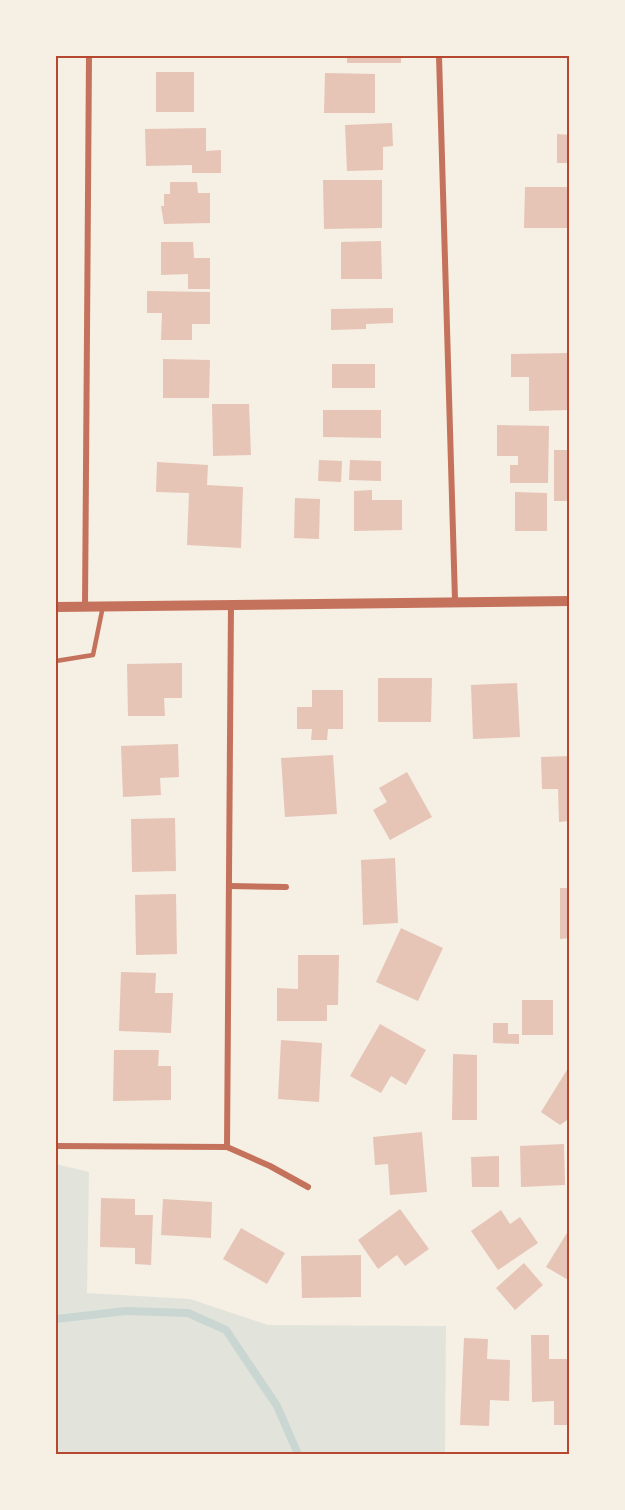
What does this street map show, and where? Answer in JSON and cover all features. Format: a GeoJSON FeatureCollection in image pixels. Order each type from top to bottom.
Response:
{"type":"FeatureCollection","features":[{"type":"Feature","properties":{"kind":"street"},"geometry":{"type":"LineString","coordinates":[[85,607],[88,56]]}},
{"type":"Feature","properties":{"kind":"street"},"geometry":{"type":"LineString","coordinates":[[439,56],[454,600]]}},
{"type":"Feature","properties":{"kind":"street"},"geometry":{"type":"LineString","coordinates":[[56,607],[454,600],[570,601]]}},
{"type":"Feature","properties":{"kind":"street"},"geometry":{"type":"LineString","coordinates":[[227,1147],[231,603]]}},
{"type":"Feature","properties":{"kind":"street"},"geometry":{"type":"LineString","coordinates":[[230,886],[286,887]]}},
{"type":"Feature","properties":{"kind":"street"},"geometry":{"type":"LineString","coordinates":[[56,1146],[227,1147],[270,1166],[308,1187]]}},
{"type":"Feature","properties":{"kind":"lane"},"geometry":{"type":"LineString","coordinates":[[56,661],[93,655],[103,606]]}},
{"type":"Feature","properties":{"kind":"shaded area"},"geometry":{"type":"Polygon","coordinates":[[[56,1164],[89,1172],[87,1293],[190,1299],[268,1325],[446,1326],[445,1454],[56,1454],[56,1164]]]}},
{"type":"Feature","properties":{"kind":"building"},"geometry":{"type":"Polygon","coordinates":[[[347,56],[401,56],[401,63],[347,63],[347,56]]]}},
{"type":"Feature","properties":{"kind":"building"},"geometry":{"type":"Polygon","coordinates":[[[523,56],[570,56],[570,58],[523,58],[523,56]]]}},
{"type":"Feature","properties":{"kind":"building"},"geometry":{"type":"Polygon","coordinates":[[[156,72],[194,72],[194,112],[156,112],[156,72]]]}},
{"type":"Feature","properties":{"kind":"building"},"geometry":{"type":"Polygon","coordinates":[[[325,73],[375,74],[375,113],[324,113],[325,73]]]}},
{"type":"Feature","properties":{"kind":"building"},"geometry":{"type":"Polygon","coordinates":[[[392,123],[393,146],[383,147],[383,170],[347,171],[345,125],[392,123]]]}},
{"type":"Feature","properties":{"kind":"building"},"geometry":{"type":"Polygon","coordinates":[[[206,128],[206,151],[221,150],[221,173],[192,173],[192,165],[146,166],[145,129],[206,128]]]}},
{"type":"Feature","properties":{"kind":"building"},"geometry":{"type":"Polygon","coordinates":[[[557,134],[570,135],[570,163],[557,163],[557,134]]]}},
{"type":"Feature","properties":{"kind":"building"},"geometry":{"type":"Polygon","coordinates":[[[323,180],[382,180],[382,228],[324,229],[323,180]]]}},
{"type":"Feature","properties":{"kind":"building"},"geometry":{"type":"Polygon","coordinates":[[[170,182],[197,182],[198,193],[210,193],[210,223],[164,224],[161,206],[164,206],[164,194],[170,194],[170,182]]]}},
{"type":"Feature","properties":{"kind":"building"},"geometry":{"type":"Polygon","coordinates":[[[525,187],[570,187],[570,228],[524,228],[525,187]]]}},
{"type":"Feature","properties":{"kind":"building"},"geometry":{"type":"Polygon","coordinates":[[[381,241],[382,279],[341,279],[341,242],[381,241]]]}},
{"type":"Feature","properties":{"kind":"building"},"geometry":{"type":"Polygon","coordinates":[[[161,242],[193,242],[194,258],[210,258],[210,289],[188,289],[188,274],[161,275],[161,242]]]}},
{"type":"Feature","properties":{"kind":"building"},"geometry":{"type":"Polygon","coordinates":[[[147,291],[210,292],[210,324],[192,324],[192,340],[161,340],[162,313],[147,313],[147,291]]]}},
{"type":"Feature","properties":{"kind":"building"},"geometry":{"type":"Polygon","coordinates":[[[393,308],[393,323],[366,324],[366,329],[331,330],[331,309],[393,308]]]}},
{"type":"Feature","properties":{"kind":"building"},"geometry":{"type":"Polygon","coordinates":[[[569,353],[570,410],[529,411],[529,377],[511,377],[511,354],[569,353]]]}},
{"type":"Feature","properties":{"kind":"building"},"geometry":{"type":"Polygon","coordinates":[[[163,359],[210,360],[209,398],[163,398],[163,359]]]}},
{"type":"Feature","properties":{"kind":"building"},"geometry":{"type":"Polygon","coordinates":[[[332,364],[375,364],[375,388],[332,388],[332,364]]]}},
{"type":"Feature","properties":{"kind":"building"},"geometry":{"type":"Polygon","coordinates":[[[212,404],[249,404],[251,455],[213,456],[212,404]]]}},
{"type":"Feature","properties":{"kind":"building"},"geometry":{"type":"Polygon","coordinates":[[[323,410],[381,410],[381,438],[323,437],[323,410]]]}},
{"type":"Feature","properties":{"kind":"building"},"geometry":{"type":"Polygon","coordinates":[[[497,425],[549,426],[548,483],[510,483],[510,465],[518,465],[518,456],[497,456],[497,425]]]}},
{"type":"Feature","properties":{"kind":"building"},"geometry":{"type":"Polygon","coordinates":[[[554,450],[570,450],[570,501],[554,501],[554,450]]]}},
{"type":"Feature","properties":{"kind":"building"},"geometry":{"type":"Polygon","coordinates":[[[319,460],[342,461],[341,482],[318,481],[319,460]]]}},
{"type":"Feature","properties":{"kind":"building"},"geometry":{"type":"Polygon","coordinates":[[[350,460],[381,461],[381,481],[349,480],[350,460]]]}},
{"type":"Feature","properties":{"kind":"building"},"geometry":{"type":"Polygon","coordinates":[[[157,462],[208,465],[207,485],[243,487],[241,548],[187,545],[189,493],[156,492],[157,462]]]}},
{"type":"Feature","properties":{"kind":"building"},"geometry":{"type":"Polygon","coordinates":[[[372,490],[372,500],[402,500],[402,530],[354,531],[354,491],[372,490]]]}},
{"type":"Feature","properties":{"kind":"building"},"geometry":{"type":"Polygon","coordinates":[[[515,492],[547,493],[547,531],[515,531],[515,492]]]}},
{"type":"Feature","properties":{"kind":"building"},"geometry":{"type":"Polygon","coordinates":[[[295,498],[320,499],[319,539],[294,538],[295,498]]]}},
{"type":"Feature","properties":{"kind":"building"},"geometry":{"type":"Polygon","coordinates":[[[182,663],[182,698],[164,698],[165,716],[128,716],[127,664],[182,663]]]}},
{"type":"Feature","properties":{"kind":"building"},"geometry":{"type":"Polygon","coordinates":[[[378,678],[432,678],[431,722],[378,722],[378,678]]]}},
{"type":"Feature","properties":{"kind":"building"},"geometry":{"type":"Polygon","coordinates":[[[517,683],[520,737],[473,739],[471,685],[517,683]]]}},
{"type":"Feature","properties":{"kind":"building"},"geometry":{"type":"Polygon","coordinates":[[[312,690],[343,690],[343,729],[328,729],[327,740],[311,740],[312,729],[297,729],[297,707],[312,707],[312,690]]]}},
{"type":"Feature","properties":{"kind":"building"},"geometry":{"type":"Polygon","coordinates":[[[178,744],[179,777],[160,778],[161,795],[123,797],[121,746],[178,744]]]}},
{"type":"Feature","properties":{"kind":"building"},"geometry":{"type":"Polygon","coordinates":[[[333,755],[337,814],[285,817],[281,758],[333,755]]]}},
{"type":"Feature","properties":{"kind":"building"},"geometry":{"type":"Polygon","coordinates":[[[570,756],[570,821],[559,822],[558,789],[542,789],[541,757],[570,756]]]}},
{"type":"Feature","properties":{"kind":"building"},"geometry":{"type":"Polygon","coordinates":[[[407,772],[432,817],[390,840],[373,810],[387,802],[379,788],[407,772]]]}},
{"type":"Feature","properties":{"kind":"building"},"geometry":{"type":"Polygon","coordinates":[[[175,818],[176,871],[132,872],[131,819],[175,818]]]}},
{"type":"Feature","properties":{"kind":"building"},"geometry":{"type":"Polygon","coordinates":[[[395,858],[398,923],[363,925],[361,860],[395,858]]]}},
{"type":"Feature","properties":{"kind":"building"},"geometry":{"type":"Polygon","coordinates":[[[560,888],[570,888],[570,938],[560,939],[560,888]]]}},
{"type":"Feature","properties":{"kind":"building"},"geometry":{"type":"Polygon","coordinates":[[[176,894],[177,954],[136,955],[135,895],[176,894]]]}},
{"type":"Feature","properties":{"kind":"building"},"geometry":{"type":"Polygon","coordinates":[[[401,928],[443,948],[418,1001],[376,982],[401,928]]]}},
{"type":"Feature","properties":{"kind":"building"},"geometry":{"type":"Polygon","coordinates":[[[298,955],[339,955],[338,1005],[327,1005],[327,1021],[277,1021],[277,988],[298,989],[298,955]]]}},
{"type":"Feature","properties":{"kind":"building"},"geometry":{"type":"Polygon","coordinates":[[[121,972],[156,973],[155,993],[173,993],[171,1033],[119,1031],[121,972]]]}},
{"type":"Feature","properties":{"kind":"building"},"geometry":{"type":"Polygon","coordinates":[[[522,1000],[553,1000],[553,1035],[522,1035],[522,1000]]]}},
{"type":"Feature","properties":{"kind":"building"},"geometry":{"type":"Polygon","coordinates":[[[493,1023],[508,1023],[508,1034],[519,1034],[519,1044],[493,1043],[493,1023]]]}},
{"type":"Feature","properties":{"kind":"building"},"geometry":{"type":"Polygon","coordinates":[[[380,1024],[426,1050],[406,1085],[391,1076],[381,1093],[350,1076],[380,1024]]]}},
{"type":"Feature","properties":{"kind":"building"},"geometry":{"type":"Polygon","coordinates":[[[281,1040],[322,1043],[319,1102],[278,1099],[281,1040]]]}},
{"type":"Feature","properties":{"kind":"building"},"geometry":{"type":"Polygon","coordinates":[[[114,1050],[159,1050],[158,1066],[171,1066],[171,1100],[113,1101],[114,1050]]]}},
{"type":"Feature","properties":{"kind":"building"},"geometry":{"type":"Polygon","coordinates":[[[453,1054],[477,1055],[477,1120],[452,1120],[453,1054]]]}},
{"type":"Feature","properties":{"kind":"building"},"geometry":{"type":"Polygon","coordinates":[[[570,1065],[570,1118],[560,1125],[541,1112],[570,1065]]]}},
{"type":"Feature","properties":{"kind":"building"},"geometry":{"type":"Polygon","coordinates":[[[422,1132],[427,1192],[390,1195],[388,1164],[375,1165],[373,1137],[422,1132]]]}},
{"type":"Feature","properties":{"kind":"building"},"geometry":{"type":"Polygon","coordinates":[[[564,1144],[565,1185],[521,1187],[520,1146],[564,1144]]]}},
{"type":"Feature","properties":{"kind":"building"},"geometry":{"type":"Polygon","coordinates":[[[499,1156],[499,1187],[472,1187],[471,1157],[499,1156]]]}},
{"type":"Feature","properties":{"kind":"building"},"geometry":{"type":"Polygon","coordinates":[[[101,1198],[135,1199],[135,1215],[153,1215],[151,1265],[135,1264],[135,1248],[100,1247],[101,1198]]]}},
{"type":"Feature","properties":{"kind":"building"},"geometry":{"type":"Polygon","coordinates":[[[163,1199],[212,1202],[211,1238],[161,1235],[163,1199]]]}},
{"type":"Feature","properties":{"kind":"building"},"geometry":{"type":"Polygon","coordinates":[[[400,1209],[429,1249],[405,1266],[397,1255],[378,1269],[358,1240],[400,1209]]]}},
{"type":"Feature","properties":{"kind":"building"},"geometry":{"type":"Polygon","coordinates":[[[501,1210],[510,1224],[520,1217],[538,1243],[498,1270],[471,1231],[501,1210]]]}},
{"type":"Feature","properties":{"kind":"building"},"geometry":{"type":"Polygon","coordinates":[[[241,1228],[285,1253],[267,1284],[223,1259],[241,1228]]]}},
{"type":"Feature","properties":{"kind":"building"},"geometry":{"type":"Polygon","coordinates":[[[570,1228],[570,1281],[546,1267],[570,1228]]]}},
{"type":"Feature","properties":{"kind":"building"},"geometry":{"type":"Polygon","coordinates":[[[361,1255],[361,1297],[302,1298],[301,1256],[361,1255]]]}},
{"type":"Feature","properties":{"kind":"building"},"geometry":{"type":"Polygon","coordinates":[[[524,1263],[543,1285],[515,1310],[496,1288],[524,1263]]]}},
{"type":"Feature","properties":{"kind":"building"},"geometry":{"type":"Polygon","coordinates":[[[531,1335],[549,1335],[549,1359],[570,1359],[570,1425],[554,1425],[554,1401],[532,1402],[531,1335]]]}},
{"type":"Feature","properties":{"kind":"building"},"geometry":{"type":"Polygon","coordinates":[[[464,1338],[488,1339],[487,1359],[510,1360],[509,1401],[490,1400],[489,1426],[460,1425],[464,1338]]]}},
{"type":"Feature","properties":{"kind":"waterway"},"geometry":{"type":"LineString","coordinates":[[56,1319],[126,1311],[188,1313],[226,1330],[277,1406],[298,1454]]}}]}
